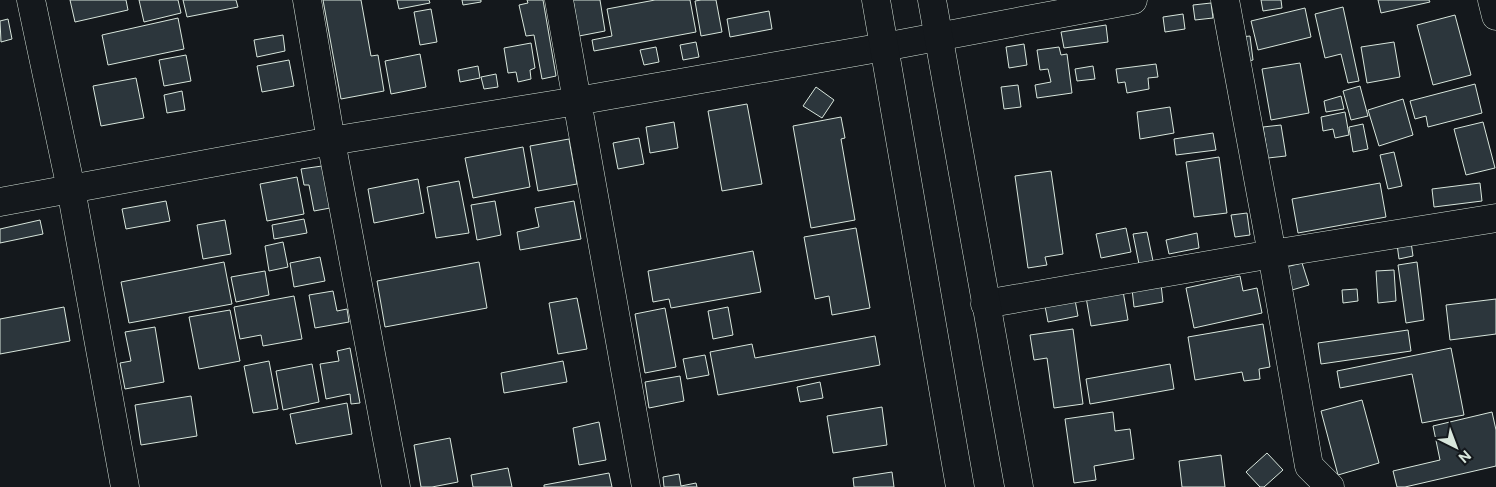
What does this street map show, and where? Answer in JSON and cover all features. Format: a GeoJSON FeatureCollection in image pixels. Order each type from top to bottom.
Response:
{"type":"FeatureCollection","features":[{"type":"Feature","properties":{"kind":"main road"},"geometry":{"type":"LineString","coordinates":[[31,0],[71,189],[125,487]]}},
{"type":"Feature","properties":{"kind":"main road"},"geometry":{"type":"LineString","coordinates":[[307,0],[331,141],[396,487]]}},
{"type":"Feature","properties":{"kind":"main road"},"geometry":{"type":"LineString","coordinates":[[559,0],[646,487]]}},
{"type":"Feature","properties":{"kind":"main road"},"geometry":{"type":"LineString","coordinates":[[876,0],[960,487]]}},
{"type":"Feature","properties":{"kind":"main road"},"geometry":{"type":"LineString","coordinates":[[932,0],[1019,487]]}},
{"type":"Feature","properties":{"kind":"main road"},"geometry":{"type":"LineString","coordinates":[[0,202],[331,141],[577,101],[884,47],[1133,0]]}},
{"type":"Feature","properties":{"kind":"main road"},"geometry":{"type":"LineString","coordinates":[[1225,0],[1272,254],[1308,466],[1330,487]]}},
{"type":"Feature","properties":{"kind":"main road"},"geometry":{"type":"LineString","coordinates":[[1492,0],[1496,16]]}},
{"type":"Feature","properties":{"kind":"main road"},"geometry":{"type":"LineString","coordinates":[[985,304],[1272,254],[1496,218]]}},
{"type":"Feature","properties":{"kind":"building"},"geometry":{"type":"Polygon","coordinates":[[[70,0],[126,0],[128,10],[75,22],[70,0]]]}},
{"type":"Feature","properties":{"kind":"building"},"geometry":{"type":"Polygon","coordinates":[[[139,0],[178,0],[181,13],[144,22],[139,0]]]}},
{"type":"Feature","properties":{"kind":"building"},"geometry":{"type":"Polygon","coordinates":[[[183,0],[236,0],[238,7],[187,17],[183,0]]]}},
{"type":"Feature","properties":{"kind":"building"},"geometry":{"type":"Polygon","coordinates":[[[323,0],[361,0],[371,56],[378,55],[384,91],[341,99],[323,0]]]}},
{"type":"Feature","properties":{"kind":"building"},"geometry":{"type":"Polygon","coordinates":[[[397,0],[429,0],[430,3],[399,9],[397,0]]]}},
{"type":"Feature","properties":{"kind":"building"},"geometry":{"type":"Polygon","coordinates":[[[462,0],[481,0],[481,2],[463,5],[462,0]]]}},
{"type":"Feature","properties":{"kind":"building"},"geometry":{"type":"Polygon","coordinates":[[[527,0],[543,0],[556,76],[542,79],[534,35],[526,36],[519,5],[528,3],[527,0]]]}},
{"type":"Feature","properties":{"kind":"building"},"geometry":{"type":"Polygon","coordinates":[[[573,0],[600,0],[605,31],[579,36],[573,0]]]}},
{"type":"Feature","properties":{"kind":"building"},"geometry":{"type":"Polygon","coordinates":[[[655,0],[690,0],[696,32],[594,51],[592,40],[612,36],[607,9],[655,0]]]}},
{"type":"Feature","properties":{"kind":"building"},"geometry":{"type":"Polygon","coordinates":[[[716,0],[722,32],[701,36],[695,1],[716,0]]]}},
{"type":"Feature","properties":{"kind":"building"},"geometry":{"type":"Polygon","coordinates":[[[1261,0],[1281,0],[1282,8],[1263,11],[1261,0]]]}},
{"type":"Feature","properties":{"kind":"building"},"geometry":{"type":"Polygon","coordinates":[[[1378,0],[1429,0],[1430,2],[1381,13],[1378,0]]]}},
{"type":"Feature","properties":{"kind":"building"},"geometry":{"type":"Polygon","coordinates":[[[1211,3],[1213,18],[1195,20],[1193,5],[1211,3]]]}},
{"type":"Feature","properties":{"kind":"building"},"geometry":{"type":"Polygon","coordinates":[[[1343,7],[1359,81],[1348,83],[1341,54],[1325,58],[1315,14],[1343,7]]]}},
{"type":"Feature","properties":{"kind":"building"},"geometry":{"type":"Polygon","coordinates":[[[1305,8],[1311,37],[1258,50],[1251,21],[1305,8]]]}},
{"type":"Feature","properties":{"kind":"building"},"geometry":{"type":"Polygon","coordinates":[[[431,9],[437,42],[420,45],[414,12],[431,9]]]}},
{"type":"Feature","properties":{"kind":"building"},"geometry":{"type":"Polygon","coordinates":[[[769,11],[772,29],[730,37],[727,19],[769,11]]]}},
{"type":"Feature","properties":{"kind":"building"},"geometry":{"type":"Polygon","coordinates":[[[1183,14],[1185,29],[1165,32],[1163,17],[1183,14]]]}},
{"type":"Feature","properties":{"kind":"building"},"geometry":{"type":"Polygon","coordinates":[[[1455,15],[1471,75],[1433,85],[1417,25],[1455,15]]]}},
{"type":"Feature","properties":{"kind":"building"},"geometry":{"type":"Polygon","coordinates":[[[178,18],[184,49],[108,65],[102,35],[178,18]]]}},
{"type":"Feature","properties":{"kind":"building"},"geometry":{"type":"Polygon","coordinates":[[[8,19],[12,39],[1,42],[0,21],[8,19]]]}},
{"type":"Feature","properties":{"kind":"building"},"geometry":{"type":"Polygon","coordinates":[[[1106,25],[1108,42],[1064,48],[1061,32],[1106,25]]]}},
{"type":"Feature","properties":{"kind":"building"},"geometry":{"type":"Polygon","coordinates":[[[283,35],[285,51],[257,57],[254,40],[283,35]]]}},
{"type":"Feature","properties":{"kind":"building"},"geometry":{"type":"Polygon","coordinates":[[[1250,36],[1253,60],[1244,62],[1241,37],[1250,36]]]}},
{"type":"Feature","properties":{"kind":"building"},"geometry":{"type":"Polygon","coordinates":[[[696,42],[699,57],[683,60],[680,45],[696,42]]]}},
{"type":"Feature","properties":{"kind":"building"},"geometry":{"type":"Polygon","coordinates":[[[1394,42],[1400,77],[1367,83],[1361,47],[1394,42]]]}},
{"type":"Feature","properties":{"kind":"building"},"geometry":{"type":"Polygon","coordinates":[[[531,43],[535,68],[530,70],[531,79],[518,82],[516,72],[508,73],[504,48],[531,43]]]}},
{"type":"Feature","properties":{"kind":"building"},"geometry":{"type":"Polygon","coordinates":[[[1024,44],[1027,65],[1009,68],[1006,47],[1024,44]]]}},
{"type":"Feature","properties":{"kind":"building"},"geometry":{"type":"Polygon","coordinates":[[[656,47],[659,62],[644,65],[640,50],[656,47]]]}},
{"type":"Feature","properties":{"kind":"building"},"geometry":{"type":"Polygon","coordinates":[[[1059,47],[1061,55],[1067,54],[1072,93],[1037,98],[1035,85],[1051,82],[1048,69],[1040,70],[1037,50],[1059,47]]]}},
{"type":"Feature","properties":{"kind":"building"},"geometry":{"type":"Polygon","coordinates":[[[420,54],[426,87],[391,94],[385,61],[420,54]]]}},
{"type":"Feature","properties":{"kind":"building"},"geometry":{"type":"Polygon","coordinates":[[[186,55],[191,81],[164,86],[159,60],[186,55]]]}},
{"type":"Feature","properties":{"kind":"building"},"geometry":{"type":"Polygon","coordinates":[[[289,60],[294,86],[262,92],[257,66],[289,60]]]}},
{"type":"Feature","properties":{"kind":"building"},"geometry":{"type":"Polygon","coordinates":[[[1300,63],[1309,113],[1271,120],[1262,69],[1300,63]]]}},
{"type":"Feature","properties":{"kind":"building"},"geometry":{"type":"Polygon","coordinates":[[[1156,64],[1158,77],[1148,78],[1149,89],[1127,93],[1125,82],[1118,83],[1116,69],[1156,64]]]}},
{"type":"Feature","properties":{"kind":"building"},"geometry":{"type":"Polygon","coordinates":[[[478,66],[480,78],[460,82],[458,70],[478,66]]]}},
{"type":"Feature","properties":{"kind":"building"},"geometry":{"type":"Polygon","coordinates":[[[1093,66],[1095,79],[1077,81],[1075,69],[1093,66]]]}},
{"type":"Feature","properties":{"kind":"building"},"geometry":{"type":"Polygon","coordinates":[[[496,74],[498,87],[484,89],[481,77],[496,74]]]}},
{"type":"Feature","properties":{"kind":"building"},"geometry":{"type":"Polygon","coordinates":[[[136,78],[144,118],[101,126],[93,86],[136,78]]]}},
{"type":"Feature","properties":{"kind":"building"},"geometry":{"type":"Polygon","coordinates":[[[1475,84],[1482,113],[1428,127],[1426,116],[1415,119],[1410,101],[1475,84]]]}},
{"type":"Feature","properties":{"kind":"building"},"geometry":{"type":"Polygon","coordinates":[[[1018,85],[1021,107],[1004,109],[1001,87],[1018,85]]]}},
{"type":"Feature","properties":{"kind":"building"},"geometry":{"type":"Polygon","coordinates":[[[1360,86],[1368,116],[1351,120],[1343,91],[1360,86]]]}},
{"type":"Feature","properties":{"kind":"building"},"geometry":{"type":"Polygon","coordinates":[[[816,87],[834,100],[822,118],[803,106],[816,87]]]}},
{"type":"Feature","properties":{"kind":"building"},"geometry":{"type":"Polygon","coordinates":[[[182,91],[185,110],[167,113],[164,95],[182,91]]]}},
{"type":"Feature","properties":{"kind":"building"},"geometry":{"type":"Polygon","coordinates":[[[1341,96],[1344,109],[1326,112],[1324,101],[1341,96]]]}},
{"type":"Feature","properties":{"kind":"building"},"geometry":{"type":"Polygon","coordinates":[[[1403,99],[1413,135],[1379,146],[1368,110],[1403,99]]]}},
{"type":"Feature","properties":{"kind":"building"},"geometry":{"type":"Polygon","coordinates":[[[747,104],[762,184],[722,191],[708,111],[747,104]]]}},
{"type":"Feature","properties":{"kind":"building"},"geometry":{"type":"Polygon","coordinates":[[[1170,107],[1174,133],[1140,139],[1137,112],[1170,107]]]}},
{"type":"Feature","properties":{"kind":"building"},"geometry":{"type":"Polygon","coordinates":[[[1345,112],[1349,135],[1335,138],[1333,129],[1323,131],[1321,117],[1345,112]]]}},
{"type":"Feature","properties":{"kind":"building"},"geometry":{"type":"Polygon","coordinates":[[[841,117],[845,138],[841,139],[855,220],[811,228],[793,126],[841,117]]]}},
{"type":"Feature","properties":{"kind":"building"},"geometry":{"type":"Polygon","coordinates":[[[674,122],[678,148],[650,153],[646,127],[674,122]]]}},
{"type":"Feature","properties":{"kind":"building"},"geometry":{"type":"Polygon","coordinates":[[[1483,122],[1495,168],[1466,175],[1454,129],[1483,122]]]}},
{"type":"Feature","properties":{"kind":"building"},"geometry":{"type":"Polygon","coordinates":[[[1363,124],[1368,149],[1353,152],[1349,127],[1363,124]]]}},
{"type":"Feature","properties":{"kind":"building"},"geometry":{"type":"Polygon","coordinates":[[[1281,125],[1286,156],[1268,158],[1263,127],[1281,125]]]}},
{"type":"Feature","properties":{"kind":"building"},"geometry":{"type":"Polygon","coordinates":[[[1213,133],[1216,150],[1176,155],[1174,139],[1213,133]]]}},
{"type":"Feature","properties":{"kind":"building"},"geometry":{"type":"Polygon","coordinates":[[[639,138],[644,164],[618,169],[613,143],[639,138]]]}},
{"type":"Feature","properties":{"kind":"building"},"geometry":{"type":"Polygon","coordinates":[[[569,139],[577,184],[538,191],[530,146],[569,139]]]}},
{"type":"Feature","properties":{"kind":"building"},"geometry":{"type":"Polygon","coordinates":[[[523,147],[530,187],[473,198],[465,158],[523,147]]]}},
{"type":"Feature","properties":{"kind":"building"},"geometry":{"type":"Polygon","coordinates":[[[1394,152],[1402,186],[1388,189],[1380,155],[1394,152]]]}},
{"type":"Feature","properties":{"kind":"building"},"geometry":{"type":"Polygon","coordinates":[[[1219,157],[1227,213],[1194,217],[1186,162],[1219,157]]]}},
{"type":"Feature","properties":{"kind":"building"},"geometry":{"type":"Polygon","coordinates":[[[322,166],[330,208],[314,211],[309,185],[304,185],[301,169],[322,166]]]}},
{"type":"Feature","properties":{"kind":"building"},"geometry":{"type":"Polygon","coordinates":[[[1051,171],[1063,254],[1045,257],[1047,265],[1028,268],[1015,176],[1051,171]]]}},
{"type":"Feature","properties":{"kind":"building"},"geometry":{"type":"Polygon","coordinates":[[[297,177],[304,214],[267,221],[260,184],[297,177]]]}},
{"type":"Feature","properties":{"kind":"building"},"geometry":{"type":"Polygon","coordinates":[[[418,179],[424,213],[374,223],[368,189],[418,179]]]}},
{"type":"Feature","properties":{"kind":"building"},"geometry":{"type":"Polygon","coordinates":[[[459,181],[469,233],[436,238],[427,187],[459,181]]]}},
{"type":"Feature","properties":{"kind":"building"},"geometry":{"type":"Polygon","coordinates":[[[1380,183],[1386,217],[1298,233],[1292,199],[1380,183]]]}},
{"type":"Feature","properties":{"kind":"building"},"geometry":{"type":"Polygon","coordinates":[[[1480,183],[1482,201],[1434,207],[1432,189],[1480,183]]]}},
{"type":"Feature","properties":{"kind":"building"},"geometry":{"type":"Polygon","coordinates":[[[166,201],[170,221],[126,229],[122,209],[166,201]]]}},
{"type":"Feature","properties":{"kind":"building"},"geometry":{"type":"Polygon","coordinates":[[[495,201],[501,235],[477,240],[471,205],[495,201]]]}},
{"type":"Feature","properties":{"kind":"building"},"geometry":{"type":"Polygon","coordinates":[[[574,201],[581,239],[520,250],[517,232],[539,227],[535,208],[574,201]]]}},
{"type":"Feature","properties":{"kind":"building"},"geometry":{"type":"Polygon","coordinates":[[[1247,213],[1250,235],[1235,237],[1231,215],[1247,213]]]}},
{"type":"Feature","properties":{"kind":"building"},"geometry":{"type":"Polygon","coordinates":[[[304,219],[307,233],[274,239],[272,225],[304,219]]]}},
{"type":"Feature","properties":{"kind":"building"},"geometry":{"type":"Polygon","coordinates":[[[40,220],[43,234],[0,243],[0,229],[40,220]]]}},
{"type":"Feature","properties":{"kind":"building"},"geometry":{"type":"Polygon","coordinates":[[[225,220],[231,254],[203,259],[197,225],[225,220]]]}},
{"type":"Feature","properties":{"kind":"building"},"geometry":{"type":"Polygon","coordinates":[[[856,228],[870,308],[832,315],[829,296],[815,299],[804,237],[856,228]]]}},
{"type":"Feature","properties":{"kind":"building"},"geometry":{"type":"Polygon","coordinates":[[[1126,228],[1131,252],[1101,258],[1096,234],[1126,228]]]}},
{"type":"Feature","properties":{"kind":"building"},"geometry":{"type":"Polygon","coordinates":[[[1147,232],[1153,261],[1139,264],[1133,234],[1147,232]]]}},
{"type":"Feature","properties":{"kind":"building"},"geometry":{"type":"Polygon","coordinates":[[[1197,233],[1199,248],[1169,254],[1166,240],[1197,233]]]}},
{"type":"Feature","properties":{"kind":"building"},"geometry":{"type":"Polygon","coordinates":[[[283,242],[288,267],[269,271],[265,246],[283,242]]]}},
{"type":"Feature","properties":{"kind":"building"},"geometry":{"type":"Polygon","coordinates":[[[1411,242],[1413,256],[1399,259],[1397,244],[1411,242]]]}},
{"type":"Feature","properties":{"kind":"building"},"geometry":{"type":"Polygon","coordinates":[[[753,251],[761,292],[671,308],[669,299],[653,302],[648,271],[753,251]]]}},
{"type":"Feature","properties":{"kind":"building"},"geometry":{"type":"Polygon","coordinates":[[[320,257],[325,281],[294,287],[290,263],[320,257]]]}},
{"type":"Feature","properties":{"kind":"building"},"geometry":{"type":"Polygon","coordinates":[[[224,262],[232,304],[129,323],[121,282],[224,262]]]}},
{"type":"Feature","properties":{"kind":"building"},"geometry":{"type":"Polygon","coordinates":[[[479,262],[487,308],[385,327],[377,281],[479,262]]]}},
{"type":"Feature","properties":{"kind":"building"},"geometry":{"type":"Polygon","coordinates":[[[1417,262],[1424,320],[1406,323],[1398,265],[1417,262]]]}},
{"type":"Feature","properties":{"kind":"building"},"geometry":{"type":"Polygon","coordinates":[[[1302,263],[1309,285],[1292,290],[1286,267],[1302,263]]]}},
{"type":"Feature","properties":{"kind":"building"},"geometry":{"type":"Polygon","coordinates":[[[1394,270],[1396,301],[1378,303],[1376,271],[1394,270]]]}},
{"type":"Feature","properties":{"kind":"building"},"geometry":{"type":"Polygon","coordinates":[[[265,271],[269,295],[236,302],[231,277],[265,271]]]}},
{"type":"Feature","properties":{"kind":"building"},"geometry":{"type":"Polygon","coordinates":[[[1240,276],[1243,291],[1257,288],[1262,313],[1194,328],[1186,288],[1240,276]]]}},
{"type":"Feature","properties":{"kind":"building"},"geometry":{"type":"Polygon","coordinates":[[[1161,284],[1163,302],[1134,307],[1132,289],[1161,284]]]}},
{"type":"Feature","properties":{"kind":"building"},"geometry":{"type":"Polygon","coordinates":[[[1357,289],[1358,301],[1343,303],[1342,290],[1357,289]]]}},
{"type":"Feature","properties":{"kind":"building"},"geometry":{"type":"Polygon","coordinates":[[[333,291],[337,311],[347,309],[349,322],[315,328],[309,295],[333,291]]]}},
{"type":"Feature","properties":{"kind":"building"},"geometry":{"type":"Polygon","coordinates":[[[1123,291],[1128,320],[1091,326],[1086,297],[1123,291]]]}},
{"type":"Feature","properties":{"kind":"building"},"geometry":{"type":"Polygon","coordinates":[[[294,296],[302,339],[263,346],[261,335],[240,339],[234,307],[294,296]]]}},
{"type":"Feature","properties":{"kind":"building"},"geometry":{"type":"Polygon","coordinates":[[[577,298],[587,349],[558,354],[549,303],[577,298]]]}},
{"type":"Feature","properties":{"kind":"building"},"geometry":{"type":"Polygon","coordinates":[[[1496,299],[1496,334],[1450,340],[1446,305],[1496,299]]]}},
{"type":"Feature","properties":{"kind":"building"},"geometry":{"type":"Polygon","coordinates":[[[1075,300],[1078,316],[1048,322],[1045,306],[1075,300]]]}},
{"type":"Feature","properties":{"kind":"building"},"geometry":{"type":"Polygon","coordinates":[[[64,307],[70,341],[0,354],[0,319],[64,307]]]}},
{"type":"Feature","properties":{"kind":"building"},"geometry":{"type":"Polygon","coordinates":[[[728,307],[733,335],[713,339],[708,311],[728,307]]]}},
{"type":"Feature","properties":{"kind":"building"},"geometry":{"type":"Polygon","coordinates":[[[665,308],[676,367],[645,373],[635,314],[665,308]]]}},
{"type":"Feature","properties":{"kind":"building"},"geometry":{"type":"Polygon","coordinates":[[[230,310],[240,361],[199,369],[189,317],[230,310]]]}},
{"type":"Feature","properties":{"kind":"building"},"geometry":{"type":"Polygon","coordinates":[[[1263,324],[1270,367],[1259,369],[1260,379],[1244,381],[1242,372],[1195,380],[1188,337],[1263,324]]]}},
{"type":"Feature","properties":{"kind":"building"},"geometry":{"type":"Polygon","coordinates":[[[155,327],[164,382],[125,389],[120,363],[131,361],[125,332],[155,327]]]}},
{"type":"Feature","properties":{"kind":"building"},"geometry":{"type":"Polygon","coordinates":[[[1073,329],[1083,404],[1054,408],[1047,358],[1034,360],[1030,335],[1073,329]]]}},
{"type":"Feature","properties":{"kind":"building"},"geometry":{"type":"Polygon","coordinates":[[[1408,330],[1411,351],[1321,364],[1318,343],[1408,330]]]}},
{"type":"Feature","properties":{"kind":"building"},"geometry":{"type":"Polygon","coordinates":[[[875,336],[880,365],[718,395],[710,352],[752,344],[755,358],[875,336]]]}},
{"type":"Feature","properties":{"kind":"building"},"geometry":{"type":"Polygon","coordinates":[[[350,348],[360,403],[351,404],[350,394],[326,399],[320,364],[339,361],[337,351],[350,348]]]}},
{"type":"Feature","properties":{"kind":"building"},"geometry":{"type":"Polygon","coordinates":[[[1451,348],[1464,415],[1422,423],[1412,374],[1340,388],[1337,371],[1451,348]]]}},
{"type":"Feature","properties":{"kind":"building"},"geometry":{"type":"Polygon","coordinates":[[[705,355],[709,375],[687,379],[683,359],[705,355]]]}},
{"type":"Feature","properties":{"kind":"building"},"geometry":{"type":"Polygon","coordinates":[[[269,361],[278,409],[253,413],[244,366],[269,361]]]}},
{"type":"Feature","properties":{"kind":"building"},"geometry":{"type":"Polygon","coordinates":[[[563,361],[567,382],[504,393],[501,373],[563,361]]]}},
{"type":"Feature","properties":{"kind":"building"},"geometry":{"type":"Polygon","coordinates":[[[312,364],[319,402],[283,410],[276,371],[312,364]]]}},
{"type":"Feature","properties":{"kind":"building"},"geometry":{"type":"Polygon","coordinates":[[[1170,364],[1174,389],[1090,404],[1086,379],[1170,364]]]}},
{"type":"Feature","properties":{"kind":"building"},"geometry":{"type":"Polygon","coordinates":[[[680,376],[684,401],[649,408],[645,382],[680,376]]]}},
{"type":"Feature","properties":{"kind":"building"},"geometry":{"type":"Polygon","coordinates":[[[820,382],[823,398],[800,402],[797,387],[820,382]]]}},
{"type":"Feature","properties":{"kind":"building"},"geometry":{"type":"Polygon","coordinates":[[[191,396],[197,436],[141,445],[135,405],[191,396]]]}},
{"type":"Feature","properties":{"kind":"building"},"geometry":{"type":"Polygon","coordinates":[[[1362,400],[1379,463],[1338,475],[1321,411],[1362,400]]]}},
{"type":"Feature","properties":{"kind":"building"},"geometry":{"type":"Polygon","coordinates":[[[347,403],[352,434],[296,444],[290,414],[347,403]]]}},
{"type":"Feature","properties":{"kind":"building"},"geometry":{"type":"Polygon","coordinates":[[[882,407],[887,445],[833,453],[827,416],[882,407]]]}},
{"type":"Feature","properties":{"kind":"building"},"geometry":{"type":"Polygon","coordinates":[[[1113,412],[1115,431],[1130,429],[1134,459],[1094,466],[1096,480],[1074,483],[1065,419],[1113,412]]]}},
{"type":"Feature","properties":{"kind":"building"},"geometry":{"type":"Polygon","coordinates":[[[1492,412],[1496,430],[1496,466],[1405,487],[1397,487],[1393,471],[1440,460],[1433,426],[1492,412]]]}},
{"type":"Feature","properties":{"kind":"building"},"geometry":{"type":"Polygon","coordinates":[[[599,422],[606,460],[579,465],[573,428],[599,422]]]}},
{"type":"Feature","properties":{"kind":"building"},"geometry":{"type":"Polygon","coordinates":[[[450,438],[458,482],[421,487],[414,445],[450,438]]]}},
{"type":"Feature","properties":{"kind":"building"},"geometry":{"type":"Polygon","coordinates":[[[1267,453],[1283,470],[1264,487],[1260,487],[1246,472],[1267,453]]]}},
{"type":"Feature","properties":{"kind":"building"},"geometry":{"type":"Polygon","coordinates":[[[1221,455],[1225,487],[1182,487],[1179,461],[1221,455]]]}},
{"type":"Feature","properties":{"kind":"building"},"geometry":{"type":"Polygon","coordinates":[[[508,468],[512,487],[473,487],[471,475],[508,468]]]}},
{"type":"Feature","properties":{"kind":"building"},"geometry":{"type":"Polygon","coordinates":[[[892,472],[894,487],[854,487],[853,478],[892,472]]]}},
{"type":"Feature","properties":{"kind":"building"},"geometry":{"type":"Polygon","coordinates":[[[609,473],[612,487],[544,487],[544,485],[609,473]]]}},
{"type":"Feature","properties":{"kind":"building"},"geometry":{"type":"Polygon","coordinates":[[[679,474],[681,486],[696,483],[697,487],[664,487],[663,477],[679,474]]]}}]}
